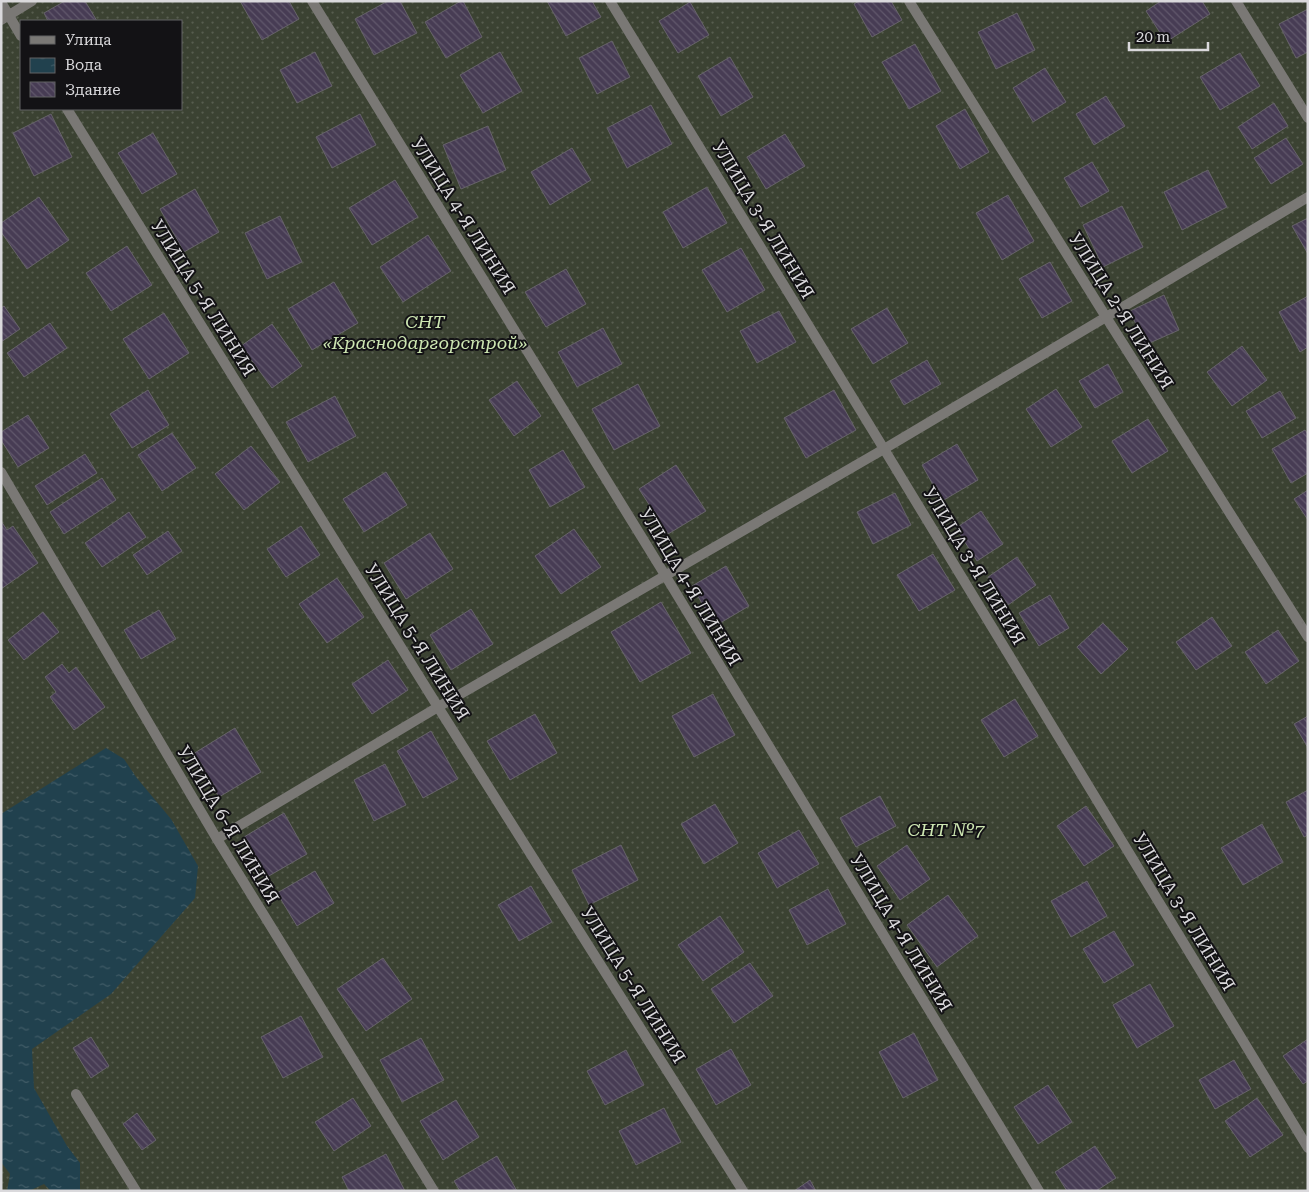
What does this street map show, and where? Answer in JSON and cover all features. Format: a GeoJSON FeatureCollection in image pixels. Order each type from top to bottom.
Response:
{"type":"FeatureCollection","features":[{"type":"Feature","properties":{"kind":"street"},"geometry":{"type":"LineString","coordinates":[[5,18],[32,1]]}},
{"type":"Feature","properties":{"kind":"street","name":"УЛИЦА 4-Я ЛИНИЯ"},"geometry":{"type":"LineString","coordinates":[[312,1],[665,575],[1039,1191]]}},
{"type":"Feature","properties":{"kind":"street","name":"УЛИЦА 3-Я ЛИНИЯ"},"geometry":{"type":"LineString","coordinates":[[610,1],[1308,1148]]}},
{"type":"Feature","properties":{"kind":"street","name":"УЛИЦА 2-Я ЛИНИЯ"},"geometry":{"type":"LineString","coordinates":[[909,1],[1308,636]]}},
{"type":"Feature","properties":{"kind":"street"},"geometry":{"type":"LineString","coordinates":[[1236,1],[1308,118]]}},
{"type":"Feature","properties":{"kind":"street"},"geometry":{"type":"LineString","coordinates":[[1,2],[5,18],[20,35]]}},
{"type":"Feature","properties":{"kind":"street","name":"УЛИЦА 5-Я ЛИНИЯ"},"geometry":{"type":"LineString","coordinates":[[68,110],[438,707],[743,1191]]}},
{"type":"Feature","properties":{"kind":"street"},"geometry":{"type":"LineString","coordinates":[[217,839],[438,707],[884,449],[1308,197]]}},
{"type":"Feature","properties":{"kind":"street","name":"УЛИЦА 6-Я ЛИНИЯ"},"geometry":{"type":"LineString","coordinates":[[1,472],[217,839],[434,1191]]}},
{"type":"Feature","properties":{"kind":"street"},"geometry":{"type":"LineString","coordinates":[[76,1094],[136,1191]]}},
{"type":"Feature","properties":{"kind":"green space"},"geometry":{"type":"Polygon","coordinates":[[[1,1],[1308,1],[1308,1191],[1,1191],[1,1]]]}},
{"type":"Feature","properties":{"kind":"water"},"geometry":{"type":"Polygon","coordinates":[[[106,748],[124,759],[136,777],[171,819],[198,866],[195,898],[111,994],[32,1049],[34,1088],[67,1146],[80,1163],[80,1191],[51,1191],[44,1184],[29,1191],[7,1191],[10,1174],[1,1162],[1,814],[106,748]]]}},
{"type":"Feature","properties":{"kind":"building"},"geometry":{"type":"Polygon","coordinates":[[[65,1],[85,1],[96,20],[48,20],[44,13],[65,1]]]}},
{"type":"Feature","properties":{"kind":"building"},"geometry":{"type":"Polygon","coordinates":[[[240,1],[289,1],[299,19],[262,40],[240,1]]]}},
{"type":"Feature","properties":{"kind":"building"},"geometry":{"type":"Polygon","coordinates":[[[388,1],[400,1],[417,33],[374,55],[355,19],[388,1]]]}},
{"type":"Feature","properties":{"kind":"building"},"geometry":{"type":"Polygon","coordinates":[[[463,1],[482,37],[446,58],[425,22],[463,1]]]}},
{"type":"Feature","properties":{"kind":"building"},"geometry":{"type":"Polygon","coordinates":[[[547,1],[592,1],[601,17],[566,36],[547,1]]]}},
{"type":"Feature","properties":{"kind":"building"},"geometry":{"type":"Polygon","coordinates":[[[859,1],[891,1],[902,20],[872,37],[854,4],[859,1]]]}},
{"type":"Feature","properties":{"kind":"building"},"geometry":{"type":"Polygon","coordinates":[[[1161,1],[1202,1],[1210,14],[1166,42],[1146,11],[1161,1]]]}},
{"type":"Feature","properties":{"kind":"building"},"geometry":{"type":"Polygon","coordinates":[[[690,2],[709,35],[678,53],[659,21],[690,2]]]}},
{"type":"Feature","properties":{"kind":"building"},"geometry":{"type":"Polygon","coordinates":[[[1308,9],[1308,52],[1296,58],[1279,24],[1308,9]]]}},
{"type":"Feature","properties":{"kind":"building"},"geometry":{"type":"Polygon","coordinates":[[[1017,13],[1035,50],[996,69],[978,32],[1017,13]]]}},
{"type":"Feature","properties":{"kind":"building"},"geometry":{"type":"Polygon","coordinates":[[[612,41],[630,77],[597,94],[579,58],[612,41]]]}},
{"type":"Feature","properties":{"kind":"building"},"geometry":{"type":"Polygon","coordinates":[[[915,44],[941,91],[909,109],[882,62],[915,44]]]}},
{"type":"Feature","properties":{"kind":"building"},"geometry":{"type":"Polygon","coordinates":[[[315,52],[332,86],[297,103],[280,70],[315,52]]]}},
{"type":"Feature","properties":{"kind":"building"},"geometry":{"type":"Polygon","coordinates":[[[500,52],[522,91],[483,113],[460,75],[500,52]]]}},
{"type":"Feature","properties":{"kind":"building"},"geometry":{"type":"Polygon","coordinates":[[[1240,53],[1260,86],[1220,110],[1200,77],[1240,53]]]}},
{"type":"Feature","properties":{"kind":"building"},"geometry":{"type":"Polygon","coordinates":[[[730,57],[753,97],[721,116],[698,76],[730,57]]]}},
{"type":"Feature","properties":{"kind":"building"},"geometry":{"type":"Polygon","coordinates":[[[1045,68],[1066,102],[1033,122],[1013,88],[1045,68]]]}},
{"type":"Feature","properties":{"kind":"building"},"geometry":{"type":"Polygon","coordinates":[[[1106,96],[1125,126],[1094,145],[1076,114],[1106,96]]]}},
{"type":"Feature","properties":{"kind":"building"},"geometry":{"type":"Polygon","coordinates":[[[1274,103],[1288,126],[1252,149],[1238,127],[1274,103]]]}},
{"type":"Feature","properties":{"kind":"building"},"geometry":{"type":"Polygon","coordinates":[[[651,105],[672,144],[627,168],[607,128],[651,105]]]}},
{"type":"Feature","properties":{"kind":"building"},"geometry":{"type":"Polygon","coordinates":[[[965,109],[989,152],[960,169],[936,126],[965,109]]]}},
{"type":"Feature","properties":{"kind":"building"},"geometry":{"type":"Polygon","coordinates":[[[51,114],[72,157],[34,176],[13,133],[51,114]]]}},
{"type":"Feature","properties":{"kind":"building"},"geometry":{"type":"Polygon","coordinates":[[[360,114],[376,145],[332,168],[316,137],[360,114]]]}},
{"type":"Feature","properties":{"kind":"building"},"geometry":{"type":"Polygon","coordinates":[[[488,126],[506,170],[461,189],[443,145],[488,126]]]}},
{"type":"Feature","properties":{"kind":"building"},"geometry":{"type":"Polygon","coordinates":[[[153,133],[177,174],[142,194],[118,153],[153,133]]]}},
{"type":"Feature","properties":{"kind":"building"},"geometry":{"type":"Polygon","coordinates":[[[785,134],[805,166],[766,189],[747,157],[785,134]]]}},
{"type":"Feature","properties":{"kind":"building"},"geometry":{"type":"Polygon","coordinates":[[[1286,138],[1303,164],[1271,184],[1254,158],[1286,138]]]}},
{"type":"Feature","properties":{"kind":"building"},"geometry":{"type":"Polygon","coordinates":[[[572,148],[591,180],[550,205],[531,172],[572,148]]]}},
{"type":"Feature","properties":{"kind":"building"},"geometry":{"type":"Polygon","coordinates":[[[1092,162],[1109,191],[1081,207],[1064,178],[1092,162]]]}},
{"type":"Feature","properties":{"kind":"building"},"geometry":{"type":"Polygon","coordinates":[[[1208,170],[1227,207],[1182,230],[1164,192],[1208,170]]]}},
{"type":"Feature","properties":{"kind":"building"},"geometry":{"type":"Polygon","coordinates":[[[395,180],[418,217],[372,245],[349,208],[395,180]]]}},
{"type":"Feature","properties":{"kind":"building"},"geometry":{"type":"Polygon","coordinates":[[[707,187],[727,223],[683,248],[663,212],[707,187]]]}},
{"type":"Feature","properties":{"kind":"building"},"geometry":{"type":"Polygon","coordinates":[[[195,189],[219,232],[184,252],[160,209],[195,189]]]}},
{"type":"Feature","properties":{"kind":"building"},"geometry":{"type":"Polygon","coordinates":[[[1008,195],[1034,241],[1002,260],[976,213],[1008,195]]]}},
{"type":"Feature","properties":{"kind":"building"},"geometry":{"type":"Polygon","coordinates":[[[39,197],[69,240],[27,269],[1,232],[1,223],[39,197]]]}},
{"type":"Feature","properties":{"kind":"building"},"geometry":{"type":"Polygon","coordinates":[[[1122,206],[1143,247],[1103,267],[1083,225],[1122,206]]]}},
{"type":"Feature","properties":{"kind":"building"},"geometry":{"type":"Polygon","coordinates":[[[280,216],[302,262],[267,279],[245,233],[280,216]]]}},
{"type":"Feature","properties":{"kind":"building"},"geometry":{"type":"Polygon","coordinates":[[[1308,218],[1308,254],[1292,226],[1308,218]]]}},
{"type":"Feature","properties":{"kind":"building"},"geometry":{"type":"Polygon","coordinates":[[[428,235],[451,271],[403,302],[380,267],[428,235]]]}},
{"type":"Feature","properties":{"kind":"building"},"geometry":{"type":"Polygon","coordinates":[[[127,246],[152,285],[111,311],[86,273],[127,246]]]}},
{"type":"Feature","properties":{"kind":"building"},"geometry":{"type":"Polygon","coordinates":[[[741,248],[765,290],[727,312],[702,270],[741,248]]]}},
{"type":"Feature","properties":{"kind":"building"},"geometry":{"type":"Polygon","coordinates":[[[1050,262],[1072,301],[1042,318],[1019,279],[1050,262]]]}},
{"type":"Feature","properties":{"kind":"building"},"geometry":{"type":"Polygon","coordinates":[[[566,269],[586,304],[546,327],[525,292],[566,269]]]}},
{"type":"Feature","properties":{"kind":"building"},"geometry":{"type":"Polygon","coordinates":[[[334,282],[358,323],[312,350],[288,309],[334,282]]]}},
{"type":"Feature","properties":{"kind":"building"},"geometry":{"type":"Polygon","coordinates":[[[1164,295],[1179,330],[1145,345],[1130,311],[1164,295]]]}},
{"type":"Feature","properties":{"kind":"building"},"geometry":{"type":"Polygon","coordinates":[[[1308,296],[1308,347],[1300,352],[1279,312],[1308,296]]]}},
{"type":"Feature","properties":{"kind":"building"},"geometry":{"type":"Polygon","coordinates":[[[4,306],[20,329],[1,342],[1,308],[4,306]]]}},
{"type":"Feature","properties":{"kind":"building"},"geometry":{"type":"Polygon","coordinates":[[[887,308],[908,343],[873,364],[851,329],[887,308]]]}},
{"type":"Feature","properties":{"kind":"building"},"geometry":{"type":"Polygon","coordinates":[[[779,311],[796,342],[757,363],[740,331],[779,311]]]}},
{"type":"Feature","properties":{"kind":"building"},"geometry":{"type":"Polygon","coordinates":[[[164,313],[189,353],[149,379],[123,339],[164,313]]]}},
{"type":"Feature","properties":{"kind":"building"},"geometry":{"type":"Polygon","coordinates":[[[50,323],[67,348],[24,377],[7,353],[50,323]]]}},
{"type":"Feature","properties":{"kind":"building"},"geometry":{"type":"Polygon","coordinates":[[[272,324],[302,366],[272,388],[241,346],[272,324]]]}},
{"type":"Feature","properties":{"kind":"building"},"geometry":{"type":"Polygon","coordinates":[[[603,328],[622,364],[577,387],[558,352],[603,328]]]}},
{"type":"Feature","properties":{"kind":"building"},"geometry":{"type":"Polygon","coordinates":[[[1242,346],[1267,380],[1232,406],[1207,372],[1242,346]]]}},
{"type":"Feature","properties":{"kind":"building"},"geometry":{"type":"Polygon","coordinates":[[[927,360],[941,384],[904,405],[890,381],[927,360]]]}},
{"type":"Feature","properties":{"kind":"building"},"geometry":{"type":"Polygon","coordinates":[[[1108,364],[1123,392],[1095,408],[1079,381],[1108,364]]]}},
{"type":"Feature","properties":{"kind":"building"},"geometry":{"type":"Polygon","coordinates":[[[517,381],[541,416],[514,436],[489,400],[517,381]]]}},
{"type":"Feature","properties":{"kind":"building"},"geometry":{"type":"Polygon","coordinates":[[[638,384],[660,426],[614,450],[592,409],[638,384]]]}},
{"type":"Feature","properties":{"kind":"building"},"geometry":{"type":"Polygon","coordinates":[[[1056,389],[1082,427],[1051,447],[1026,409],[1056,389]]]}},
{"type":"Feature","properties":{"kind":"building"},"geometry":{"type":"Polygon","coordinates":[[[148,390],[169,425],[132,448],[110,414],[148,390]]]}},
{"type":"Feature","properties":{"kind":"building"},"geometry":{"type":"Polygon","coordinates":[[[834,390],[856,430],[806,458],[784,418],[834,390]]]}},
{"type":"Feature","properties":{"kind":"building"},"geometry":{"type":"Polygon","coordinates":[[[1280,391],[1296,418],[1262,438],[1246,411],[1280,391]]]}},
{"type":"Feature","properties":{"kind":"building"},"geometry":{"type":"Polygon","coordinates":[[[335,396],[356,436],[308,462],[286,422],[335,396]]]}},
{"type":"Feature","properties":{"kind":"building"},"geometry":{"type":"Polygon","coordinates":[[[28,415],[49,448],[18,467],[1,440],[1,432],[28,415]]]}},
{"type":"Feature","properties":{"kind":"building"},"geometry":{"type":"Polygon","coordinates":[[[1148,419],[1168,451],[1132,473],[1112,441],[1148,419]]]}},
{"type":"Feature","properties":{"kind":"building"},"geometry":{"type":"Polygon","coordinates":[[[1305,430],[1308,434],[1308,473],[1291,483],[1272,449],[1305,430]]]}},
{"type":"Feature","properties":{"kind":"building"},"geometry":{"type":"Polygon","coordinates":[[[172,433],[196,468],[162,491],[138,455],[172,433]]]}},
{"type":"Feature","properties":{"kind":"building"},"geometry":{"type":"Polygon","coordinates":[[[957,444],[978,480],[942,501],[922,465],[957,444]]]}},
{"type":"Feature","properties":{"kind":"building"},"geometry":{"type":"Polygon","coordinates":[[[251,446],[280,482],[244,510],[215,474],[251,446]]]}},
{"type":"Feature","properties":{"kind":"building"},"geometry":{"type":"Polygon","coordinates":[[[563,450],[585,487],[550,507],[529,470],[563,450]]]}},
{"type":"Feature","properties":{"kind":"building"},"geometry":{"type":"Polygon","coordinates":[[[85,454],[97,473],[47,505],[35,486],[85,454]]]}},
{"type":"Feature","properties":{"kind":"building"},"geometry":{"type":"Polygon","coordinates":[[[676,465],[706,511],[668,534],[639,489],[676,465]]]}},
{"type":"Feature","properties":{"kind":"building"},"geometry":{"type":"Polygon","coordinates":[[[386,472],[407,505],[364,532],[343,499],[386,472]]]}},
{"type":"Feature","properties":{"kind":"building"},"geometry":{"type":"Polygon","coordinates":[[[102,478],[116,500],[64,534],[50,512],[102,478]]]}},
{"type":"Feature","properties":{"kind":"building"},"geometry":{"type":"Polygon","coordinates":[[[1308,490],[1308,520],[1294,499],[1308,490]]]}},
{"type":"Feature","properties":{"kind":"building"},"geometry":{"type":"Polygon","coordinates":[[[895,493],[911,525],[873,544],[857,512],[895,493]]]}},
{"type":"Feature","properties":{"kind":"building"},"geometry":{"type":"Polygon","coordinates":[[[981,511],[1003,544],[977,561],[956,528],[981,511]]]}},
{"type":"Feature","properties":{"kind":"building"},"geometry":{"type":"Polygon","coordinates":[[[129,512],[146,537],[102,567],[85,543],[129,512]]]}},
{"type":"Feature","properties":{"kind":"building"},"geometry":{"type":"Polygon","coordinates":[[[1,521],[7,530],[13,526],[38,563],[1,589],[1,521]]]}},
{"type":"Feature","properties":{"kind":"building"},"geometry":{"type":"Polygon","coordinates":[[[301,526],[320,555],[286,577],[267,549],[301,526]]]}},
{"type":"Feature","properties":{"kind":"building"},"geometry":{"type":"Polygon","coordinates":[[[574,529],[601,567],[561,594],[535,556],[574,529]]]}},
{"type":"Feature","properties":{"kind":"building"},"geometry":{"type":"Polygon","coordinates":[[[168,531],[182,551],[147,575],[133,555],[168,531]]]}},
{"type":"Feature","properties":{"kind":"building"},"geometry":{"type":"Polygon","coordinates":[[[430,533],[453,569],[406,599],[384,563],[430,533]]]}},
{"type":"Feature","properties":{"kind":"building"},"geometry":{"type":"Polygon","coordinates":[[[933,554],[955,590],[919,611],[897,575],[933,554]]]}},
{"type":"Feature","properties":{"kind":"building"},"geometry":{"type":"Polygon","coordinates":[[[1017,557],[1036,585],[1008,605],[988,577],[1017,557]]]}},
{"type":"Feature","properties":{"kind":"building"},"geometry":{"type":"Polygon","coordinates":[[[726,566],[749,606],[715,626],[692,586],[726,566]]]}},
{"type":"Feature","properties":{"kind":"building"},"geometry":{"type":"Polygon","coordinates":[[[337,578],[364,617],[327,643],[299,604],[337,578]]]}},
{"type":"Feature","properties":{"kind":"building"},"geometry":{"type":"Polygon","coordinates":[[[1050,595],[1069,628],[1039,646],[1019,613],[1050,595]]]}},
{"type":"Feature","properties":{"kind":"building"},"geometry":{"type":"Polygon","coordinates":[[[661,602],[691,653],[640,682],[611,632],[661,602]]]}},
{"type":"Feature","properties":{"kind":"building"},"geometry":{"type":"Polygon","coordinates":[[[471,609],[493,644],[451,670],[430,635],[471,609]]]}},
{"type":"Feature","properties":{"kind":"building"},"geometry":{"type":"Polygon","coordinates":[[[159,610],[176,639],[141,659],[124,630],[159,610]]]}},
{"type":"Feature","properties":{"kind":"building"},"geometry":{"type":"Polygon","coordinates":[[[43,612],[59,632],[24,660],[8,640],[43,612]]]}},
{"type":"Feature","properties":{"kind":"building"},"geometry":{"type":"Polygon","coordinates":[[[1212,617],[1232,646],[1196,670],[1176,642],[1212,617]]]}},
{"type":"Feature","properties":{"kind":"building"},"geometry":{"type":"Polygon","coordinates":[[[1103,623],[1128,649],[1101,674],[1077,647],[1103,623]]]}},
{"type":"Feature","properties":{"kind":"building"},"geometry":{"type":"Polygon","coordinates":[[[1278,630],[1299,661],[1266,684],[1245,652],[1278,630]]]}},
{"type":"Feature","properties":{"kind":"building"},"geometry":{"type":"Polygon","coordinates":[[[388,660],[408,690],[372,714],[352,684],[388,660]]]}},
{"type":"Feature","properties":{"kind":"building"},"geometry":{"type":"Polygon","coordinates":[[[62,664],[69,673],[76,667],[105,707],[74,730],[50,697],[56,692],[45,677],[62,664]]]}},
{"type":"Feature","properties":{"kind":"building"},"geometry":{"type":"Polygon","coordinates":[[[713,694],[735,735],[694,757],[672,716],[713,694]]]}},
{"type":"Feature","properties":{"kind":"building"},"geometry":{"type":"Polygon","coordinates":[[[1015,699],[1038,736],[1004,757],[981,720],[1015,699]]]}},
{"type":"Feature","properties":{"kind":"building"},"geometry":{"type":"Polygon","coordinates":[[[535,714],[557,753],[510,780],[487,741],[535,714]]]}},
{"type":"Feature","properties":{"kind":"building"},"geometry":{"type":"Polygon","coordinates":[[[1308,716],[1308,748],[1294,724],[1308,716]]]}},
{"type":"Feature","properties":{"kind":"building"},"geometry":{"type":"Polygon","coordinates":[[[235,728],[261,772],[219,797],[193,754],[235,728]]]}},
{"type":"Feature","properties":{"kind":"building"},"geometry":{"type":"Polygon","coordinates":[[[431,731],[458,779],[423,798],[397,751],[431,731]]]}},
{"type":"Feature","properties":{"kind":"building"},"geometry":{"type":"Polygon","coordinates":[[[385,764],[406,805],[374,821],[354,780],[385,764]]]}},
{"type":"Feature","properties":{"kind":"building"},"geometry":{"type":"Polygon","coordinates":[[[1308,790],[1308,835],[1304,837],[1286,802],[1308,790]]]}},
{"type":"Feature","properties":{"kind":"building"},"geometry":{"type":"Polygon","coordinates":[[[880,796],[896,826],[856,847],[840,818],[880,796]]]}},
{"type":"Feature","properties":{"kind":"building"},"geometry":{"type":"Polygon","coordinates":[[[715,804],[738,843],[704,864],[681,824],[715,804]]]}},
{"type":"Feature","properties":{"kind":"building"},"geometry":{"type":"Polygon","coordinates":[[[1086,806],[1114,846],[1084,866],[1057,826],[1086,806]]]}},
{"type":"Feature","properties":{"kind":"building"},"geometry":{"type":"Polygon","coordinates":[[[284,813],[307,854],[267,877],[244,837],[284,813]]]}},
{"type":"Feature","properties":{"kind":"building"},"geometry":{"type":"Polygon","coordinates":[[[1262,824],[1283,862],[1243,885],[1221,848],[1262,824]]]}},
{"type":"Feature","properties":{"kind":"building"},"geometry":{"type":"Polygon","coordinates":[[[799,830],[819,864],[777,888],[758,853],[799,830]]]}},
{"type":"Feature","properties":{"kind":"building"},"geometry":{"type":"Polygon","coordinates":[[[621,845],[638,880],[589,905],[572,870],[621,845]]]}},
{"type":"Feature","properties":{"kind":"building"},"geometry":{"type":"Polygon","coordinates":[[[907,845],[930,879],[900,900],[877,866],[907,845]]]}},
{"type":"Feature","properties":{"kind":"building"},"geometry":{"type":"Polygon","coordinates":[[[315,871],[334,903],[297,926],[277,893],[315,871]]]}},
{"type":"Feature","properties":{"kind":"building"},"geometry":{"type":"Polygon","coordinates":[[[1087,881],[1107,916],[1071,937],[1051,901],[1087,881]]]}},
{"type":"Feature","properties":{"kind":"building"},"geometry":{"type":"Polygon","coordinates":[[[531,886],[552,922],[519,941],[498,905],[531,886]]]}},
{"type":"Feature","properties":{"kind":"building"},"geometry":{"type":"Polygon","coordinates":[[[828,889],[846,924],[807,945],[789,910],[828,889]]]}},
{"type":"Feature","properties":{"kind":"building"},"geometry":{"type":"Polygon","coordinates":[[[948,895],[978,936],[937,967],[907,925],[948,895]]]}},
{"type":"Feature","properties":{"kind":"building"},"geometry":{"type":"Polygon","coordinates":[[[720,916],[744,952],[703,981],[678,945],[720,916]]]}},
{"type":"Feature","properties":{"kind":"building"},"geometry":{"type":"Polygon","coordinates":[[[1114,931],[1134,965],[1104,983],[1083,949],[1114,931]]]}},
{"type":"Feature","properties":{"kind":"building"},"geometry":{"type":"Polygon","coordinates":[[[383,958],[412,999],[366,1031],[337,989],[383,958]]]}},
{"type":"Feature","properties":{"kind":"building"},"geometry":{"type":"Polygon","coordinates":[[[750,963],[773,996],[734,1023],[711,989],[750,963]]]}},
{"type":"Feature","properties":{"kind":"building"},"geometry":{"type":"Polygon","coordinates":[[[1150,984],[1174,1026],[1137,1048],[1113,1005],[1150,984]]]}},
{"type":"Feature","properties":{"kind":"building"},"geometry":{"type":"Polygon","coordinates":[[[301,1016],[323,1057],[283,1078],[261,1037],[301,1016]]]}},
{"type":"Feature","properties":{"kind":"building"},"geometry":{"type":"Polygon","coordinates":[[[914,1033],[938,1080],[903,1098],[879,1052],[914,1033]]]}},
{"type":"Feature","properties":{"kind":"building"},"geometry":{"type":"Polygon","coordinates":[[[91,1037],[109,1066],[91,1078],[73,1048],[91,1037]]]}},
{"type":"Feature","properties":{"kind":"building"},"geometry":{"type":"Polygon","coordinates":[[[421,1038],[444,1080],[402,1102],[380,1060],[421,1038]]]}},
{"type":"Feature","properties":{"kind":"building"},"geometry":{"type":"Polygon","coordinates":[[[1308,1039],[1308,1081],[1303,1084],[1283,1056],[1308,1039]]]}},
{"type":"Feature","properties":{"kind":"building"},"geometry":{"type":"Polygon","coordinates":[[[731,1049],[751,1085],[716,1105],[696,1069],[731,1049]]]}},
{"type":"Feature","properties":{"kind":"building"},"geometry":{"type":"Polygon","coordinates":[[[626,1050],[644,1085],[605,1105],[587,1071],[626,1050]]]}},
{"type":"Feature","properties":{"kind":"building"},"geometry":{"type":"Polygon","coordinates":[[[1234,1060],[1251,1089],[1215,1109],[1199,1080],[1234,1060]]]}},
{"type":"Feature","properties":{"kind":"building"},"geometry":{"type":"Polygon","coordinates":[[[1048,1085],[1072,1122],[1038,1144],[1014,1107],[1048,1085]]]}},
{"type":"Feature","properties":{"kind":"building"},"geometry":{"type":"Polygon","coordinates":[[[353,1098],[371,1126],[334,1151],[315,1122],[353,1098]]]}},
{"type":"Feature","properties":{"kind":"building"},"geometry":{"type":"Polygon","coordinates":[[[1257,1098],[1283,1135],[1250,1157],[1225,1121],[1257,1098]]]}},
{"type":"Feature","properties":{"kind":"building"},"geometry":{"type":"Polygon","coordinates":[[[456,1100],[479,1137],[443,1160],[420,1121],[456,1100]]]}},
{"type":"Feature","properties":{"kind":"building"},"geometry":{"type":"Polygon","coordinates":[[[664,1108],[681,1142],[636,1165],[619,1131],[664,1108]]]}},
{"type":"Feature","properties":{"kind":"building"},"geometry":{"type":"Polygon","coordinates":[[[137,1113],[156,1140],[142,1150],[123,1124],[137,1113]]]}},
{"type":"Feature","properties":{"kind":"building"},"geometry":{"type":"Polygon","coordinates":[[[1095,1146],[1116,1178],[1096,1191],[1067,1191],[1055,1172],[1095,1146]]]}},
{"type":"Feature","properties":{"kind":"building"},"geometry":{"type":"Polygon","coordinates":[[[386,1154],[405,1191],[349,1191],[342,1177],[386,1154]]]}},
{"type":"Feature","properties":{"kind":"building"},"geometry":{"type":"Polygon","coordinates":[[[497,1156],[517,1191],[460,1191],[454,1181],[497,1156]]]}},
{"type":"Feature","properties":{"kind":"building"},"geometry":{"type":"Polygon","coordinates":[[[810,1180],[816,1191],[794,1191],[810,1180]]]}},
{"type":"Feature","properties":{"kind":"park label","name":"СНТ «Краснодаргорстрой»"},"geometry":{"type":"Point","coordinates":[425,332]}},
{"type":"Feature","properties":{"kind":"park label","name":"СНТ №7"},"geometry":{"type":"Point","coordinates":[946,830]}}]}
